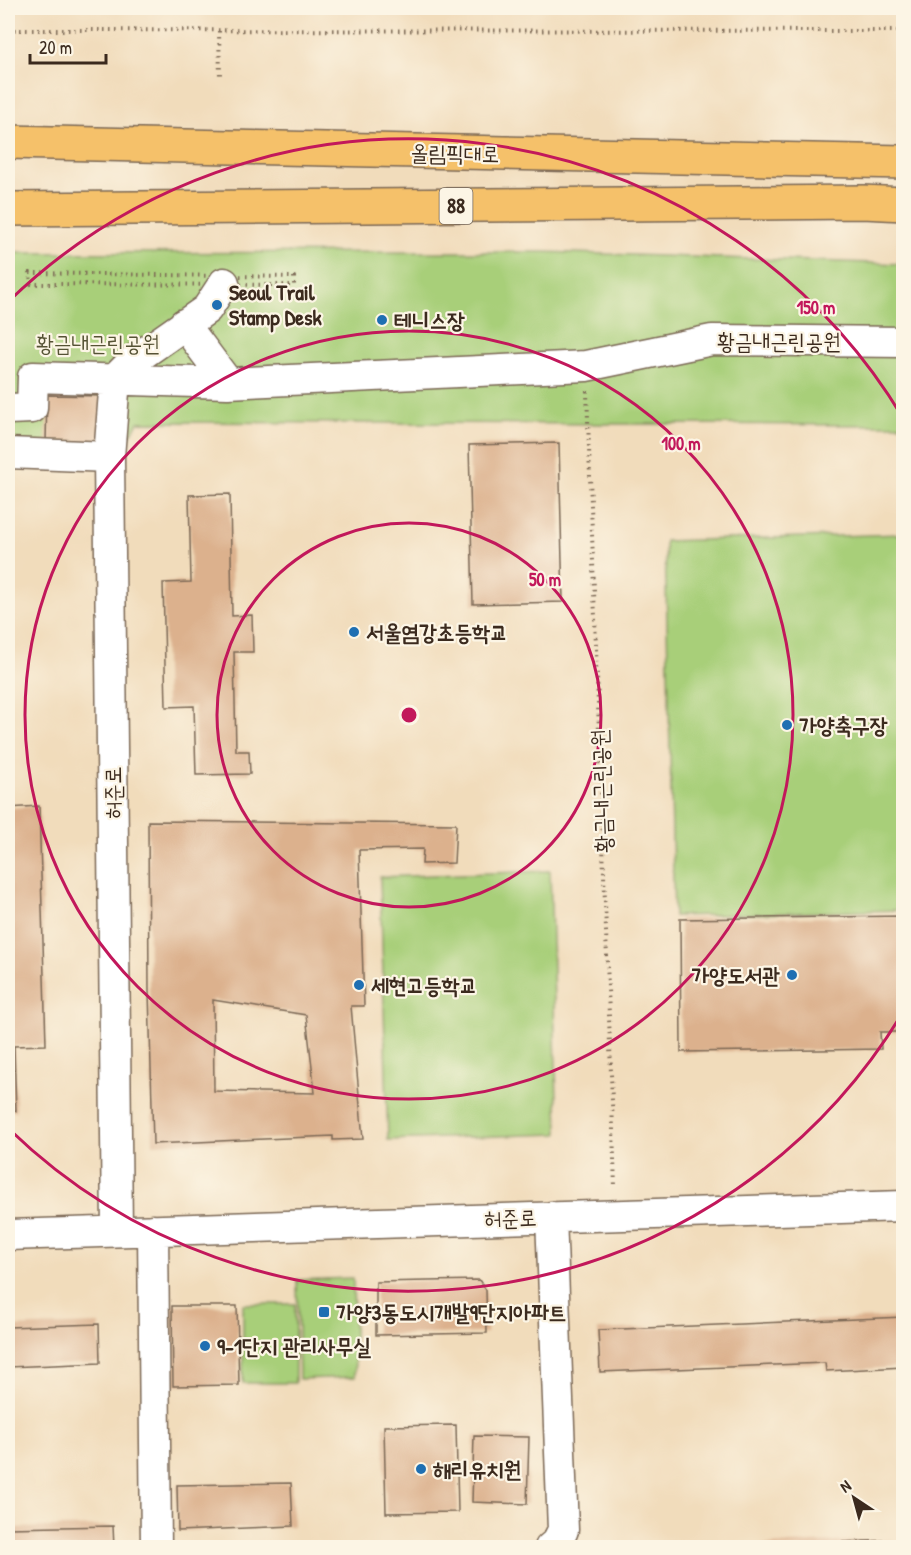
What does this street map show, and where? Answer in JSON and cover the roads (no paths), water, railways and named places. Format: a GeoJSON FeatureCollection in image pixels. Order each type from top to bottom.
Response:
{"type":"FeatureCollection","features":[{"type":"Feature","properties":{"kind":"highway","name":"올림픽대로"},"geometry":{"type":"LineString","coordinates":[[8,142],[903,162]]}},
{"type":"Feature","properties":{"kind":"highway","name":"88"},"geometry":{"type":"LineString","coordinates":[[8,209],[864,202],[903,204]]}},
{"type":"Feature","properties":{"kind":"highway"},"geometry":{"type":"LineString","coordinates":[[864,202],[903,209]]}},
{"type":"Feature","properties":{"kind":"street"},"geometry":{"type":"LineString","coordinates":[[20,453],[109,457],[115,379],[134,360],[207,309],[223,280]]}},
{"type":"Feature","properties":{"kind":"street"},"geometry":{"type":"LineString","coordinates":[[184,324],[228,383]]}},
{"type":"Feature","properties":{"kind":"street","name":"황금내근린공원"},"geometry":{"type":"LineString","coordinates":[[20,453],[20,376],[228,383],[586,366],[712,339],[903,342]]}},
{"type":"Feature","properties":{"kind":"street","name":"허준로"},"geometry":{"type":"LineString","coordinates":[[109,457],[117,1231]]}},
{"type":"Feature","properties":{"kind":"street","name":"허준로"},"geometry":{"type":"LineString","coordinates":[[8,1235],[903,1206]]}},
{"type":"Feature","properties":{"kind":"street"},"geometry":{"type":"LineString","coordinates":[[550,1548],[557,1542],[563,1530],[551,1217]]}},
{"type":"Feature","properties":{"kind":"street"},"geometry":{"type":"LineString","coordinates":[[153,1230],[156,1548]]}},
{"type":"Feature","properties":{"kind":"place","name":"Seoul Trail Stamp Desk"},"geometry":{"type":"Point","coordinates":[217,305]}},
{"type":"Feature","properties":{"kind":"place","name":"테니스장"},"geometry":{"type":"Point","coordinates":[382,320]}},
{"type":"Feature","properties":{"kind":"place","name":"서울염강초등학교"},"geometry":{"type":"Point","coordinates":[354,632]}},
{"type":"Feature","properties":{"kind":"place","name":"가양축구장"},"geometry":{"type":"Point","coordinates":[787,725]}},
{"type":"Feature","properties":{"kind":"place","name":"가양도서관"},"geometry":{"type":"Point","coordinates":[792,975]}},
{"type":"Feature","properties":{"kind":"place","name":"세현고등학교"},"geometry":{"type":"Point","coordinates":[359,985]}},
{"type":"Feature","properties":{"kind":"place","name":"가양3동도시개발9단지아파트"},"geometry":{"type":"Point","coordinates":[324,1312]}},
{"type":"Feature","properties":{"kind":"place","name":"9-1단지 관리사무실"},"geometry":{"type":"Point","coordinates":[205,1346]}},
{"type":"Feature","properties":{"kind":"place","name":"해리유치원"},"geometry":{"type":"Point","coordinates":[421,1469]}}]}
